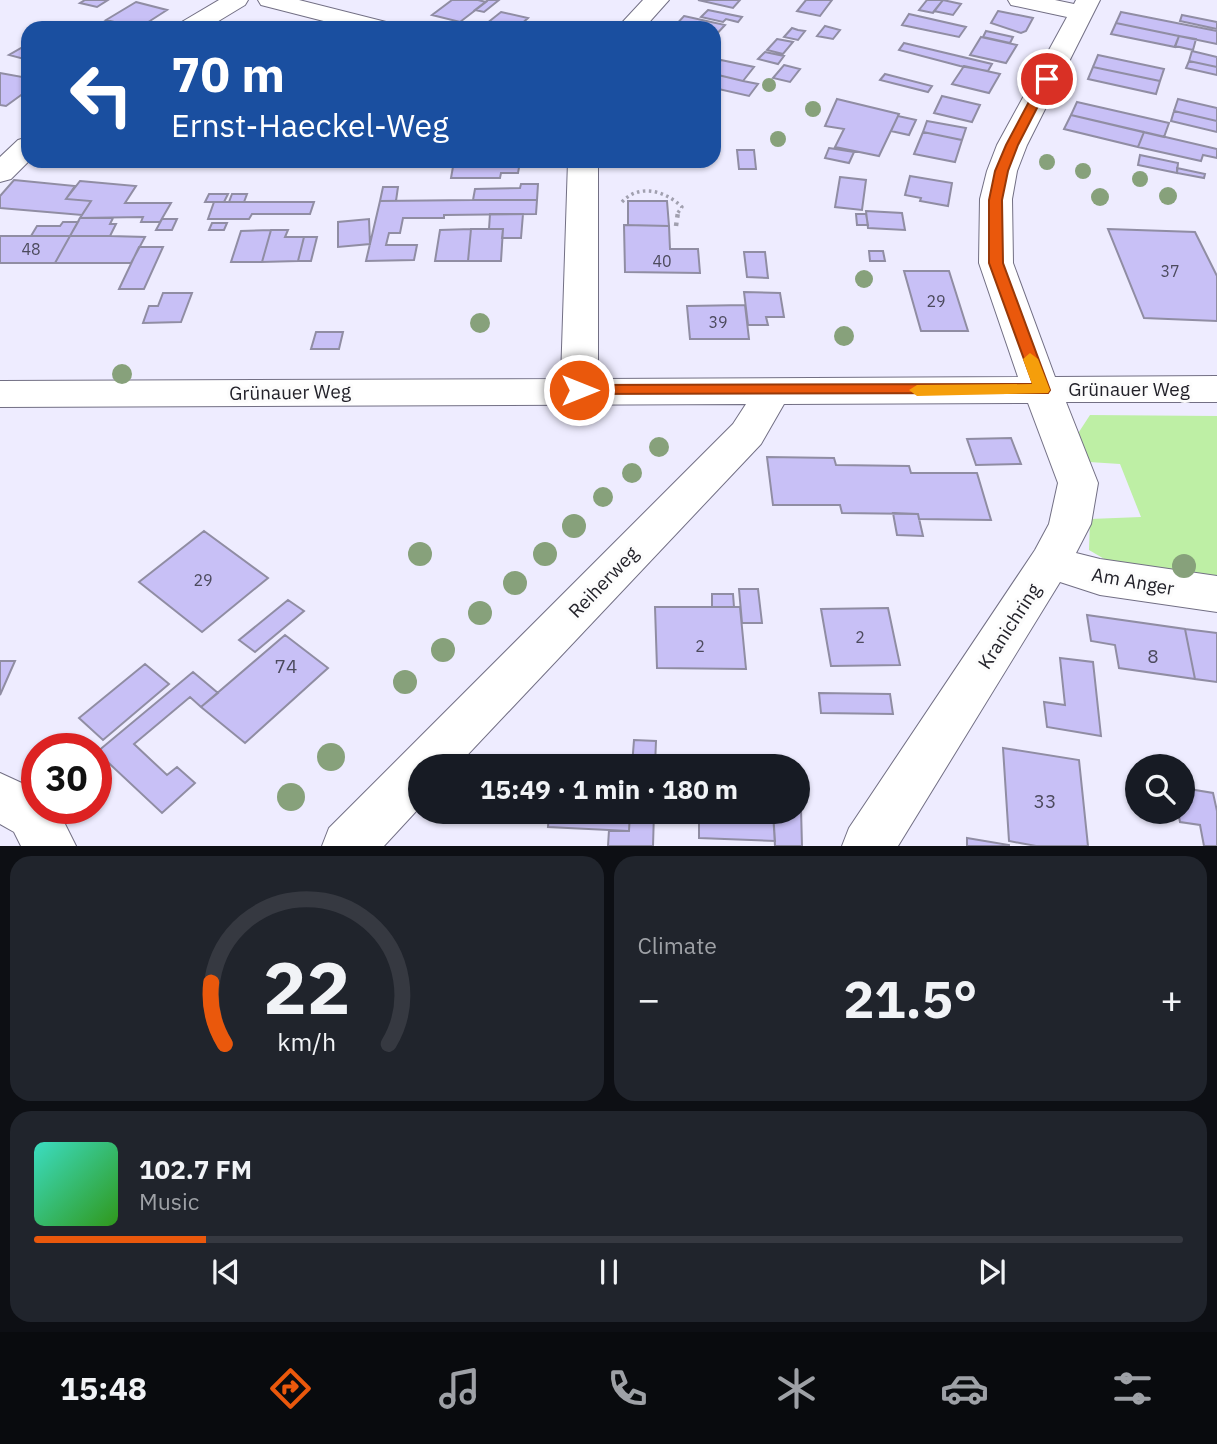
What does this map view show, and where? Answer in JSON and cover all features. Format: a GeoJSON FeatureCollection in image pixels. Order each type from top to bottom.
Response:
{"type":"FeatureCollection","features":[{"type":"Feature","properties":{"kind":"street"},"geometry":{"type":"LineString","coordinates":[[201,21],[236,0]]}},
{"type":"Feature","properties":{"kind":"street"},"geometry":{"type":"LineString","coordinates":[[270,0],[354,21]]}},
{"type":"Feature","properties":{"kind":"street"},"geometry":{"type":"LineString","coordinates":[[637,21],[657,0]]}},
{"type":"Feature","properties":{"kind":"street"},"geometry":{"type":"LineString","coordinates":[[1020,0],[1085,6]]}},
{"type":"Feature","properties":{"kind":"street","name":"Kranichring"},"geometry":{"type":"LineString","coordinates":[[868,845],[1050,562],[1070,524],[1078,483],[996,263],[996,200],[1002,171],[1012,145],[1085,6]]}},
{"type":"Feature","properties":{"kind":"street"},"geometry":{"type":"LineString","coordinates":[[0,173],[21,153]]}},
{"type":"Feature","properties":{"kind":"street"},"geometry":{"type":"LineString","coordinates":[[579,390],[583,172]]}},
{"type":"Feature","properties":{"kind":"street","name":"Grünauer Weg"},"geometry":{"type":"LineString","coordinates":[[0,394],[1217,389]]}},
{"type":"Feature","properties":{"kind":"street","name":"Reiherweg"},"geometry":{"type":"LineString","coordinates":[[437,754],[747,434],[773,391]]}},
{"type":"Feature","properties":{"kind":"street","name":"Am Anger"},"geometry":{"type":"LineString","coordinates":[[1050,562],[1100,577],[1217,594]]}},
{"type":"Feature","properties":{"kind":"street"},"geometry":{"type":"LineString","coordinates":[[348,845],[408,784]]}},
{"type":"Feature","properties":{"kind":"street"},"geometry":{"type":"LineString","coordinates":[[0,797],[32,815],[50,845]]}},
{"type":"Feature","properties":{"kind":"path"},"geometry":{"type":"LineString","coordinates":[[620,205],[624,197],[635,192],[648,191],[675,198],[682,207],[676,215],[676,226]]}},
{"type":"Feature","properties":{"kind":"green space"},"geometry":{"type":"Polygon","coordinates":[[[1090,415],[1217,416],[1217,581],[1118,567],[1089,550],[1090,519],[1141,517],[1120,464],[1089,462],[1077,435],[1090,415]]]}},
{"type":"Feature","properties":{"kind":"building"},"geometry":{"type":"Polygon","coordinates":[[[85,0],[108,0],[97,7],[80,3],[85,0]]]}},
{"type":"Feature","properties":{"kind":"building"},"geometry":{"type":"Polygon","coordinates":[[[452,0],[486,2],[461,21],[432,15],[452,0]]]}},
{"type":"Feature","properties":{"kind":"building"},"geometry":{"type":"Polygon","coordinates":[[[488,0],[499,0],[484,12],[475,10],[488,0]]]}},
{"type":"Feature","properties":{"kind":"building"},"geometry":{"type":"Polygon","coordinates":[[[698,0],[740,0],[733,8],[698,0]]]}},
{"type":"Feature","properties":{"kind":"building"},"geometry":{"type":"Polygon","coordinates":[[[806,0],[832,0],[820,16],[797,11],[806,0]]]}},
{"type":"Feature","properties":{"kind":"building"},"geometry":{"type":"Polygon","coordinates":[[[927,0],[943,0],[933,13],[919,10],[927,0]]]}},
{"type":"Feature","properties":{"kind":"building"},"geometry":{"type":"Polygon","coordinates":[[[943,0],[961,4],[953,15],[934,11],[943,0]]]}},
{"type":"Feature","properties":{"kind":"building"},"geometry":{"type":"Polygon","coordinates":[[[136,2],[167,10],[150,21],[106,20],[136,2]]]}},
{"type":"Feature","properties":{"kind":"building"},"geometry":{"type":"Polygon","coordinates":[[[708,10],[742,17],[738,22],[726,19],[723,22],[701,17],[708,10]]]}},
{"type":"Feature","properties":{"kind":"building"},"geometry":{"type":"Polygon","coordinates":[[[998,11],[1033,18],[1026,31],[1021,33],[991,23],[998,11]]]}},
{"type":"Feature","properties":{"kind":"building"},"geometry":{"type":"Polygon","coordinates":[[[501,12],[528,18],[525,21],[490,21],[501,12]]]}},
{"type":"Feature","properties":{"kind":"building"},"geometry":{"type":"Polygon","coordinates":[[[1121,12],[1217,31],[1217,44],[1116,23],[1121,12]]]}},
{"type":"Feature","properties":{"kind":"building"},"geometry":{"type":"Polygon","coordinates":[[[909,14],[966,27],[959,37],[902,25],[909,14]]]}},
{"type":"Feature","properties":{"kind":"building"},"geometry":{"type":"Polygon","coordinates":[[[1182,15],[1217,22],[1217,29],[1180,21],[1182,15]]]}},
{"type":"Feature","properties":{"kind":"building"},"geometry":{"type":"Polygon","coordinates":[[[684,16],[707,21],[679,21],[684,16]]]}},
{"type":"Feature","properties":{"kind":"building"},"geometry":{"type":"Polygon","coordinates":[[[1116,23],[1179,36],[1175,47],[1111,34],[1116,23]]]}},
{"type":"Feature","properties":{"kind":"building"},"geometry":{"type":"Polygon","coordinates":[[[825,26],[840,30],[833,39],[817,36],[825,26]]]}},
{"type":"Feature","properties":{"kind":"building"},"geometry":{"type":"Polygon","coordinates":[[[792,28],[805,31],[798,40],[784,37],[792,28]]]}},
{"type":"Feature","properties":{"kind":"building"},"geometry":{"type":"Polygon","coordinates":[[[986,31],[1013,37],[1010,43],[983,37],[986,31]]]}},
{"type":"Feature","properties":{"kind":"building"},"geometry":{"type":"Polygon","coordinates":[[[1179,36],[1196,39],[1193,50],[1175,46],[1179,36]]]}},
{"type":"Feature","properties":{"kind":"building"},"geometry":{"type":"Polygon","coordinates":[[[981,37],[1017,45],[1006,63],[970,55],[981,37]]]}},
{"type":"Feature","properties":{"kind":"building"},"geometry":{"type":"Polygon","coordinates":[[[777,39],[793,42],[783,54],[767,50],[777,39]]]}},
{"type":"Feature","properties":{"kind":"building"},"geometry":{"type":"Polygon","coordinates":[[[904,43],[992,64],[988,71],[960,66],[899,50],[904,43]]]}},
{"type":"Feature","properties":{"kind":"building"},"geometry":{"type":"Polygon","coordinates":[[[21,48],[21,58],[9,55],[21,48]]]}},
{"type":"Feature","properties":{"kind":"building"},"geometry":{"type":"Polygon","coordinates":[[[1192,51],[1217,57],[1217,67],[1189,61],[1192,51]]]}},
{"type":"Feature","properties":{"kind":"building"},"geometry":{"type":"Polygon","coordinates":[[[765,52],[784,56],[778,64],[758,59],[765,52]]]}},
{"type":"Feature","properties":{"kind":"building"},"geometry":{"type":"Polygon","coordinates":[[[1098,55],[1164,69],[1160,81],[1093,67],[1098,55]]]}},
{"type":"Feature","properties":{"kind":"building"},"geometry":{"type":"Polygon","coordinates":[[[721,60],[754,67],[743,81],[721,76],[721,60]]]}},
{"type":"Feature","properties":{"kind":"building"},"geometry":{"type":"Polygon","coordinates":[[[1189,61],[1217,67],[1217,75],[1186,68],[1189,61]]]}},
{"type":"Feature","properties":{"kind":"building"},"geometry":{"type":"Polygon","coordinates":[[[784,65],[800,69],[790,82],[773,78],[784,65]]]}},
{"type":"Feature","properties":{"kind":"building"},"geometry":{"type":"Polygon","coordinates":[[[964,66],[1000,74],[989,93],[952,84],[964,66]]]}},
{"type":"Feature","properties":{"kind":"building"},"geometry":{"type":"Polygon","coordinates":[[[1093,67],[1160,81],[1156,94],[1088,79],[1093,67]]]}},
{"type":"Feature","properties":{"kind":"building"},"geometry":{"type":"Polygon","coordinates":[[[0,73],[21,77],[21,95],[6,106],[0,105],[0,73]]]}},
{"type":"Feature","properties":{"kind":"building"},"geometry":{"type":"Polygon","coordinates":[[[885,74],[932,86],[928,92],[880,80],[885,74]]]}},
{"type":"Feature","properties":{"kind":"building"},"geometry":{"type":"Polygon","coordinates":[[[721,76],[758,84],[749,96],[721,90],[721,76]]]}},
{"type":"Feature","properties":{"kind":"building"},"geometry":{"type":"Polygon","coordinates":[[[942,96],[980,105],[972,122],[934,113],[942,96]]]}},
{"type":"Feature","properties":{"kind":"building"},"geometry":{"type":"Polygon","coordinates":[[[837,99],[899,114],[879,156],[835,147],[844,129],[825,126],[837,99]]]}},
{"type":"Feature","properties":{"kind":"building"},"geometry":{"type":"Polygon","coordinates":[[[1178,99],[1217,108],[1217,121],[1174,111],[1178,99]]]}},
{"type":"Feature","properties":{"kind":"building"},"geometry":{"type":"Polygon","coordinates":[[[1077,102],[1169,123],[1164,137],[1071,115],[1077,102]]]}},
{"type":"Feature","properties":{"kind":"building"},"geometry":{"type":"Polygon","coordinates":[[[1174,111],[1217,121],[1217,132],[1171,121],[1174,111]]]}},
{"type":"Feature","properties":{"kind":"building"},"geometry":{"type":"Polygon","coordinates":[[[1071,115],[1144,132],[1138,147],[1064,129],[1071,115]]]}},
{"type":"Feature","properties":{"kind":"building"},"geometry":{"type":"Polygon","coordinates":[[[898,116],[916,120],[909,135],[891,131],[898,116]]]}},
{"type":"Feature","properties":{"kind":"building"},"geometry":{"type":"Polygon","coordinates":[[[927,121],[966,128],[962,140],[923,132],[927,121]]]}},
{"type":"Feature","properties":{"kind":"building"},"geometry":{"type":"Polygon","coordinates":[[[923,132],[962,140],[955,162],[914,154],[923,132]]]}},
{"type":"Feature","properties":{"kind":"building"},"geometry":{"type":"Polygon","coordinates":[[[1144,132],[1217,149],[1217,158],[1203,155],[1201,161],[1138,147],[1144,132]]]}},
{"type":"Feature","properties":{"kind":"building"},"geometry":{"type":"Polygon","coordinates":[[[829,148],[854,152],[849,163],[825,158],[829,148]]]}},
{"type":"Feature","properties":{"kind":"building"},"geometry":{"type":"Polygon","coordinates":[[[737,150],[754,150],[756,169],[739,169],[737,150]]]}},
{"type":"Feature","properties":{"kind":"building"},"geometry":{"type":"Polygon","coordinates":[[[1140,155],[1178,163],[1177,173],[1138,165],[1140,155]]]}},
{"type":"Feature","properties":{"kind":"building"},"geometry":{"type":"Polygon","coordinates":[[[453,168],[519,168],[518,173],[501,173],[500,178],[451,178],[453,168]]]}},
{"type":"Feature","properties":{"kind":"building"},"geometry":{"type":"Polygon","coordinates":[[[1177,168],[1205,174],[1204,178],[1177,173],[1177,168]]]}},
{"type":"Feature","properties":{"kind":"building"},"geometry":{"type":"Polygon","coordinates":[[[910,176],[952,183],[948,206],[905,195],[910,176]]]}},
{"type":"Feature","properties":{"kind":"building"},"geometry":{"type":"Polygon","coordinates":[[[840,177],[866,180],[862,210],[835,207],[840,177]]]}},
{"type":"Feature","properties":{"kind":"building"},"geometry":{"type":"Polygon","coordinates":[[[14,180],[75,186],[66,199],[91,201],[82,215],[0,208],[0,196],[14,180]]]}},
{"type":"Feature","properties":{"kind":"building"},"geometry":{"type":"Polygon","coordinates":[[[80,181],[136,186],[125,203],[171,203],[160,222],[141,222],[143,217],[80,218],[91,201],[66,199],[80,181]]]}},
{"type":"Feature","properties":{"kind":"building"},"geometry":{"type":"Polygon","coordinates":[[[521,184],[538,184],[537,200],[473,200],[475,189],[520,188],[521,184]]]}},
{"type":"Feature","properties":{"kind":"building"},"geometry":{"type":"Polygon","coordinates":[[[383,187],[398,187],[396,201],[380,201],[383,187]]]}},
{"type":"Feature","properties":{"kind":"building"},"geometry":{"type":"Polygon","coordinates":[[[209,194],[228,194],[224,202],[205,202],[209,194]]]}},
{"type":"Feature","properties":{"kind":"building"},"geometry":{"type":"Polygon","coordinates":[[[232,194],[247,194],[244,202],[229,202],[232,194]]]}},
{"type":"Feature","properties":{"kind":"building"},"geometry":{"type":"Polygon","coordinates":[[[537,200],[536,214],[403,218],[400,233],[389,233],[386,245],[417,245],[414,260],[366,261],[380,201],[537,200]]]}},
{"type":"Feature","properties":{"kind":"building"},"geometry":{"type":"Polygon","coordinates":[[[628,201],[667,201],[669,226],[628,225],[628,201]]]}},
{"type":"Feature","properties":{"kind":"building"},"geometry":{"type":"Polygon","coordinates":[[[214,202],[314,202],[310,214],[252,214],[249,219],[208,219],[214,202]]]}},
{"type":"Feature","properties":{"kind":"building"},"geometry":{"type":"Polygon","coordinates":[[[866,211],[902,213],[905,230],[868,228],[866,211]]]}},
{"type":"Feature","properties":{"kind":"building"},"geometry":{"type":"Polygon","coordinates":[[[490,214],[523,214],[521,238],[502,238],[503,229],[489,229],[490,214]]]}},
{"type":"Feature","properties":{"kind":"building"},"geometry":{"type":"Polygon","coordinates":[[[856,214],[866,214],[868,225],[857,225],[856,214]]]}},
{"type":"Feature","properties":{"kind":"building"},"geometry":{"type":"Polygon","coordinates":[[[80,218],[113,218],[110,224],[116,224],[110,236],[70,236],[80,218]]]}},
{"type":"Feature","properties":{"kind":"building"},"geometry":{"type":"Polygon","coordinates":[[[162,219],[177,219],[172,230],[156,230],[162,219]]]}},
{"type":"Feature","properties":{"kind":"building"},"geometry":{"type":"Polygon","coordinates":[[[369,219],[370,244],[338,247],[338,222],[369,219]]]}},
{"type":"Feature","properties":{"kind":"building"},"geometry":{"type":"Polygon","coordinates":[[[63,222],[78,222],[70,236],[31,236],[37,226],[60,226],[63,222]]]}},
{"type":"Feature","properties":{"kind":"building"},"geometry":{"type":"Polygon","coordinates":[[[212,223],[227,223],[224,230],[209,230],[212,223]]]}},
{"type":"Feature","properties":{"kind":"building"},"geometry":{"type":"Polygon","coordinates":[[[624,225],[669,226],[670,249],[698,249],[700,273],[625,272],[624,225]]]}},
{"type":"Feature","properties":{"kind":"building"},"geometry":{"type":"Polygon","coordinates":[[[471,229],[503,229],[501,261],[468,261],[471,229]]]}},
{"type":"Feature","properties":{"kind":"building"},"geometry":{"type":"Polygon","coordinates":[[[471,229],[468,261],[435,261],[440,230],[471,229]]]}},
{"type":"Feature","properties":{"kind":"building"},"geometry":{"type":"Polygon","coordinates":[[[1108,229],[1195,232],[1217,276],[1217,321],[1144,318],[1108,229]]]}},
{"type":"Feature","properties":{"kind":"building"},"geometry":{"type":"Polygon","coordinates":[[[271,230],[288,230],[285,237],[304,237],[298,261],[262,262],[271,230]]]}},
{"type":"Feature","properties":{"kind":"building"},"geometry":{"type":"Polygon","coordinates":[[[271,230],[262,262],[231,262],[241,231],[271,230]]]}},
{"type":"Feature","properties":{"kind":"building"},"geometry":{"type":"Polygon","coordinates":[[[0,236],[70,236],[55,263],[0,263],[0,236]]]}},
{"type":"Feature","properties":{"kind":"building"},"geometry":{"type":"Polygon","coordinates":[[[70,236],[145,237],[131,263],[55,263],[70,236]]]}},
{"type":"Feature","properties":{"kind":"building"},"geometry":{"type":"Polygon","coordinates":[[[304,237],[317,237],[311,261],[298,261],[304,237]]]}},
{"type":"Feature","properties":{"kind":"building"},"geometry":{"type":"Polygon","coordinates":[[[139,247],[163,247],[144,289],[119,289],[139,247]]]}},
{"type":"Feature","properties":{"kind":"building"},"geometry":{"type":"Polygon","coordinates":[[[869,251],[883,251],[885,261],[870,261],[869,251]]]}},
{"type":"Feature","properties":{"kind":"building"},"geometry":{"type":"Polygon","coordinates":[[[744,252],[765,252],[768,278],[747,277],[744,252]]]}},
{"type":"Feature","properties":{"kind":"building"},"geometry":{"type":"Polygon","coordinates":[[[904,271],[949,271],[968,331],[921,331],[904,271]]]}},
{"type":"Feature","properties":{"kind":"building"},"geometry":{"type":"Polygon","coordinates":[[[744,292],[780,293],[784,317],[766,317],[768,325],[748,325],[744,292]]]}},
{"type":"Feature","properties":{"kind":"building"},"geometry":{"type":"Polygon","coordinates":[[[163,293],[192,293],[181,322],[143,323],[149,306],[158,306],[163,293]]]}},
{"type":"Feature","properties":{"kind":"building"},"geometry":{"type":"Polygon","coordinates":[[[745,305],[749,339],[690,339],[687,306],[745,305]]]}},
{"type":"Feature","properties":{"kind":"building"},"geometry":{"type":"Polygon","coordinates":[[[316,332],[343,332],[339,349],[311,349],[316,332]]]}},
{"type":"Feature","properties":{"kind":"building"},"geometry":{"type":"Polygon","coordinates":[[[1011,438],[1021,464],[976,465],[967,439],[1011,438]]]}},
{"type":"Feature","properties":{"kind":"building"},"geometry":{"type":"Polygon","coordinates":[[[767,457],[834,458],[836,465],[909,466],[911,473],[977,473],[991,520],[919,519],[918,514],[842,513],[840,505],[773,505],[767,457]]]}},
{"type":"Feature","properties":{"kind":"building"},"geometry":{"type":"Polygon","coordinates":[[[893,513],[918,514],[923,536],[897,535],[893,513]]]}},
{"type":"Feature","properties":{"kind":"building"},"geometry":{"type":"Polygon","coordinates":[[[204,531],[268,578],[202,632],[139,582],[204,531]]]}},
{"type":"Feature","properties":{"kind":"building"},"geometry":{"type":"Polygon","coordinates":[[[739,589],[758,589],[762,623],[742,623],[739,589]]]}},
{"type":"Feature","properties":{"kind":"building"},"geometry":{"type":"Polygon","coordinates":[[[712,594],[733,594],[734,607],[712,607],[712,594]]]}},
{"type":"Feature","properties":{"kind":"building"},"geometry":{"type":"Polygon","coordinates":[[[288,600],[304,611],[255,652],[239,640],[288,600]]]}},
{"type":"Feature","properties":{"kind":"building"},"geometry":{"type":"Polygon","coordinates":[[[655,607],[740,607],[746,669],[657,668],[655,607]]]}},
{"type":"Feature","properties":{"kind":"building"},"geometry":{"type":"Polygon","coordinates":[[[888,608],[900,665],[831,666],[821,609],[888,608]]]}},
{"type":"Feature","properties":{"kind":"building"},"geometry":{"type":"Polygon","coordinates":[[[1087,615],[1185,629],[1195,679],[1119,668],[1115,645],[1091,641],[1087,615]]]}},
{"type":"Feature","properties":{"kind":"building"},"geometry":{"type":"Polygon","coordinates":[[[1185,629],[1217,633],[1217,682],[1195,679],[1185,629]]]}},
{"type":"Feature","properties":{"kind":"building"},"geometry":{"type":"Polygon","coordinates":[[[285,635],[328,668],[245,743],[201,707],[285,635]]]}},
{"type":"Feature","properties":{"kind":"building"},"geometry":{"type":"Polygon","coordinates":[[[1060,658],[1093,662],[1101,736],[1047,727],[1044,702],[1065,705],[1060,658]]]}},
{"type":"Feature","properties":{"kind":"building"},"geometry":{"type":"Polygon","coordinates":[[[0,661],[15,661],[0,695],[0,661]]]}},
{"type":"Feature","properties":{"kind":"building"},"geometry":{"type":"Polygon","coordinates":[[[145,664],[169,684],[111,733],[95,733],[79,718],[145,664]]]}},
{"type":"Feature","properties":{"kind":"building"},"geometry":{"type":"Polygon","coordinates":[[[193,672],[218,693],[201,707],[190,697],[134,744],[167,775],[177,767],[195,783],[162,813],[112,766],[112,740],[193,672]]]}},
{"type":"Feature","properties":{"kind":"building"},"geometry":{"type":"Polygon","coordinates":[[[819,693],[890,694],[893,714],[821,713],[819,693]]]}},
{"type":"Feature","properties":{"kind":"building"},"geometry":{"type":"Polygon","coordinates":[[[634,740],[656,741],[655,754],[633,754],[634,740]]]}},
{"type":"Feature","properties":{"kind":"building"},"geometry":{"type":"Polygon","coordinates":[[[1003,748],[1079,760],[1088,846],[1036,846],[1009,841],[1003,748]]]}},
{"type":"Feature","properties":{"kind":"building"},"geometry":{"type":"Polygon","coordinates":[[[1195,790],[1213,793],[1217,811],[1217,846],[1204,846],[1200,825],[1193,824],[1195,790]]]}},
{"type":"Feature","properties":{"kind":"building"},"geometry":{"type":"Polygon","coordinates":[[[548,824],[629,824],[629,831],[548,827],[548,824]]]}},
{"type":"Feature","properties":{"kind":"building"},"geometry":{"type":"Polygon","coordinates":[[[629,824],[654,824],[653,846],[608,846],[609,830],[629,831],[629,824]]]}},
{"type":"Feature","properties":{"kind":"building"},"geometry":{"type":"Polygon","coordinates":[[[699,824],[774,824],[775,841],[699,838],[699,824]]]}},
{"type":"Feature","properties":{"kind":"building"},"geometry":{"type":"Polygon","coordinates":[[[774,824],[801,824],[802,846],[775,846],[774,824]]]}},
{"type":"Feature","properties":{"kind":"building"},"geometry":{"type":"Polygon","coordinates":[[[967,838],[1009,845],[1009,846],[967,846],[967,838]]]}},
{"type":"Feature","properties":{"kind":"slow traffic"},"geometry":{"type":"LineString","coordinates":[[917,390],[1042,390],[1030,359]]}},
{"type":"Feature","properties":{"kind":"route"},"geometry":{"type":"LineString","coordinates":[[579,390],[1042,390],[996,263],[996,200],[1002,171],[1012,145],[1047,79]]}}]}
